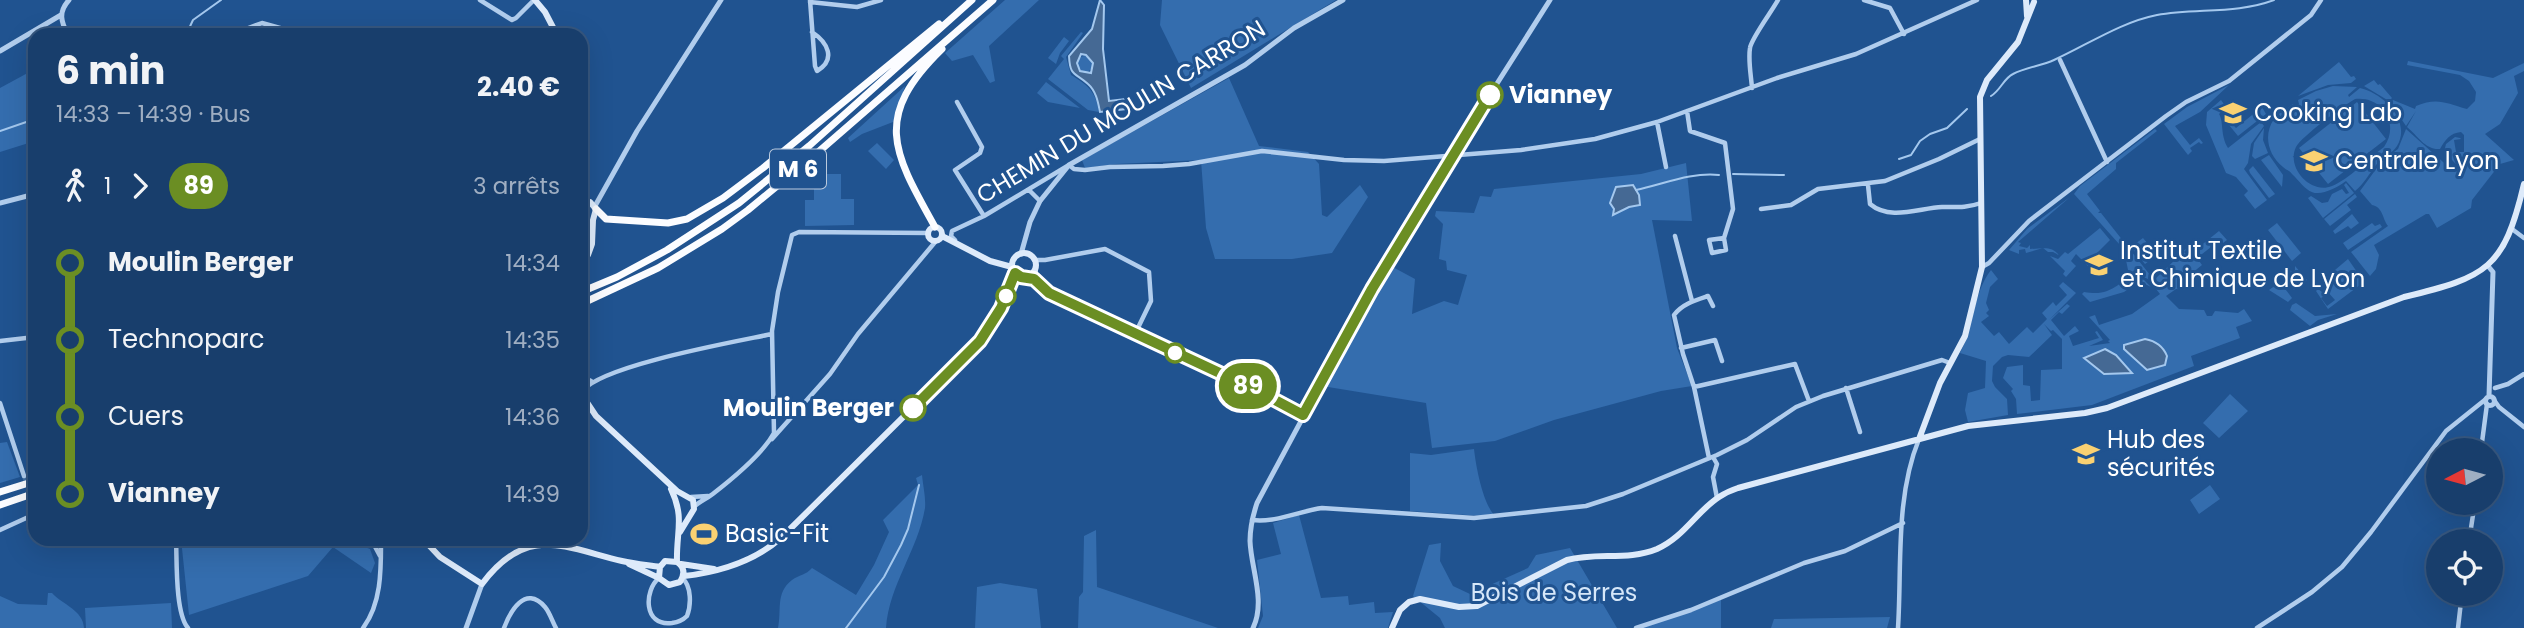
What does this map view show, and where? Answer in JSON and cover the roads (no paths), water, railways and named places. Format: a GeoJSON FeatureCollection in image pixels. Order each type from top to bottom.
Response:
{"type":"FeatureCollection","features":[{"type":"Feature","properties":{"kind":"highway"},"geometry":{"type":"LineString","coordinates":[[596,208],[606,219],[668,223],[687,219],[723,198],[757,173],[923,36],[972,0]]}},
{"type":"Feature","properties":{"kind":"highway","name":"M 6"},"geometry":{"type":"LineString","coordinates":[[588,289],[667,250],[739,202],[808,146],[972,0]]}},
{"type":"Feature","properties":{"kind":"highway"},"geometry":{"type":"LineString","coordinates":[[932,230],[900,158],[896,133],[900,108],[910,84],[922,69],[993,0]]}},
{"type":"Feature","properties":{"kind":"highway","name":"M 6"},"geometry":{"type":"LineString","coordinates":[[588,301],[657,268],[748,210],[993,0]]}},
{"type":"Feature","properties":{"kind":"highway"},"geometry":{"type":"LineString","coordinates":[[0,492],[28,483]]}},
{"type":"Feature","properties":{"kind":"highway"},"geometry":{"type":"LineString","coordinates":[[0,507],[28,501]]}},
{"type":"Feature","properties":{"kind":"main road"},"geometry":{"type":"LineString","coordinates":[[535,0],[553,28]]}},
{"type":"Feature","properties":{"kind":"main road"},"geometry":{"type":"LineString","coordinates":[[1919,439],[1929,409],[1965,336],[1982,263],[1981,93],[1987,80],[2018,41],[2027,23],[2036,1],[2025,0],[2027,23]]}},
{"type":"Feature","properties":{"kind":"main road"},"geometry":{"type":"LineString","coordinates":[[1392,628],[1402,607],[1415,600],[1473,607],[1567,561],[1582,557],[1635,555],[1659,548],[1682,533],[1717,498],[1738,488],[1867,454],[1901,441],[1978,425],[2107,408],[2404,297],[2460,281],[2490,268],[2512,229],[2524,184]]}},
{"type":"Feature","properties":{"kind":"main road"},"geometry":{"type":"LineString","coordinates":[[588,204],[596,208],[588,255]]}},
{"type":"Feature","properties":{"kind":"main road"},"geometry":{"type":"LineString","coordinates":[[588,221],[593,220]]}},
{"type":"Feature","properties":{"kind":"main road"},"geometry":{"type":"LineString","coordinates":[[939,239],[940,230],[932,230],[930,239],[951,242],[1028,276],[1031,261]]}},
{"type":"Feature","properties":{"kind":"main road"},"geometry":{"type":"LineString","coordinates":[[588,237],[588,255]]}},
{"type":"Feature","properties":{"kind":"main road"},"geometry":{"type":"LineString","coordinates":[[625,562],[659,578],[669,586],[764,552],[799,521],[975,346],[995,319],[1014,269],[1031,261]]}},
{"type":"Feature","properties":{"kind":"main road"},"geometry":{"type":"LineString","coordinates":[[588,400],[596,416],[669,484],[688,496],[695,506],[680,532],[677,547],[685,579]]}},
{"type":"Feature","properties":{"kind":"main road"},"geometry":{"type":"LineString","coordinates":[[669,484],[677,500],[680,532]]}},
{"type":"Feature","properties":{"kind":"main road"},"geometry":{"type":"LineString","coordinates":[[677,500],[688,496]]}},
{"type":"Feature","properties":{"kind":"main road"},"geometry":{"type":"LineString","coordinates":[[678,512],[690,513]]}},
{"type":"Feature","properties":{"kind":"main road"},"geometry":{"type":"LineString","coordinates":[[430,546],[440,557],[482,584],[511,556],[539,546]]}},
{"type":"Feature","properties":{"kind":"main road"},"geometry":{"type":"LineString","coordinates":[[570,546],[625,562],[660,567],[669,560],[677,547]]}},
{"type":"Feature","properties":{"kind":"main road"},"geometry":{"type":"LineString","coordinates":[[669,560],[719,570]]}},
{"type":"Feature","properties":{"kind":"main road"},"geometry":{"type":"LineString","coordinates":[[659,578],[660,567]]}},
{"type":"Feature","properties":{"kind":"street"},"geometry":{"type":"LineString","coordinates":[[64,28],[61,15],[69,0]]}},
{"type":"Feature","properties":{"kind":"street"},"geometry":{"type":"LineString","coordinates":[[480,0],[512,20],[535,0]]}},
{"type":"Feature","properties":{"kind":"street"},"geometry":{"type":"LineString","coordinates":[[596,208],[637,131],[721,0]]}},
{"type":"Feature","properties":{"kind":"street"},"geometry":{"type":"LineString","coordinates":[[812,32],[828,46],[826,63],[817,71],[815,66],[812,32],[810,1],[857,7],[881,0]]}},
{"type":"Feature","properties":{"kind":"street","name":"CHEMIN DU MOULIN CARRON"},"geometry":{"type":"LineString","coordinates":[[970,251],[953,238],[952,231],[984,216],[1245,65],[1294,28],[1343,0]]}},
{"type":"Feature","properties":{"kind":"street"},"geometry":{"type":"LineString","coordinates":[[1253,628],[1258,618],[1259,606],[1250,541],[1257,503],[1372,289],[1451,156],[1550,0]]}},
{"type":"Feature","properties":{"kind":"street"},"geometry":{"type":"LineString","coordinates":[[1752,88],[1750,48],[1778,0]]}},
{"type":"Feature","properties":{"kind":"street"},"geometry":{"type":"LineString","coordinates":[[1864,0],[1890,8],[1904,34]]}},
{"type":"Feature","properties":{"kind":"street"},"geometry":{"type":"LineString","coordinates":[[1060,174],[1097,169],[1189,164],[1262,151],[1362,162],[1521,150],[1595,139],[1657,122],[1800,70],[1856,54],[1977,0]]}},
{"type":"Feature","properties":{"kind":"street"},"geometry":{"type":"LineString","coordinates":[[1982,263],[1989,264],[2029,221],[2186,102],[2229,81],[2311,15],[2321,0]]}},
{"type":"Feature","properties":{"kind":"street"},"geometry":{"type":"LineString","coordinates":[[39,28],[61,15]]}},
{"type":"Feature","properties":{"kind":"street"},"geometry":{"type":"LineString","coordinates":[[249,28],[262,23],[280,28]]}},
{"type":"Feature","properties":{"kind":"street"},"geometry":{"type":"LineString","coordinates":[[0,51],[28,34]]}},
{"type":"Feature","properties":{"kind":"street"},"geometry":{"type":"LineString","coordinates":[[2060,60],[2107,162]]}},
{"type":"Feature","properties":{"kind":"street"},"geometry":{"type":"LineString","coordinates":[[957,103],[982,147],[980,153],[955,170],[984,216]]}},
{"type":"Feature","properties":{"kind":"street"},"geometry":{"type":"LineString","coordinates":[[1687,111],[1690,131],[1724,143],[1727,151],[1726,169],[1733,209],[1724,238]]}},
{"type":"Feature","properties":{"kind":"street"},"geometry":{"type":"LineString","coordinates":[[1657,122],[1666,167]]}},
{"type":"Feature","properties":{"kind":"street"},"geometry":{"type":"LineString","coordinates":[[1761,209],[1791,205],[1818,189],[1885,181],[1980,139]]}},
{"type":"Feature","properties":{"kind":"street"},"geometry":{"type":"LineString","coordinates":[[1966,147],[1980,151]]}},
{"type":"Feature","properties":{"kind":"street"},"geometry":{"type":"LineString","coordinates":[[1037,282],[1026,238],[1030,222],[1040,201],[1069,165],[1074,169],[1086,170]]}},
{"type":"Feature","properties":{"kind":"street"},"geometry":{"type":"LineString","coordinates":[[588,199],[608,183]]}},
{"type":"Feature","properties":{"kind":"street"},"geometry":{"type":"LineString","coordinates":[[1868,185],[1870,204],[1875,209],[1888,213],[1941,207],[1969,208],[1981,213]]}},
{"type":"Feature","properties":{"kind":"street"},"geometry":{"type":"LineString","coordinates":[[1029,190],[1040,201]]}},
{"type":"Feature","properties":{"kind":"street"},"geometry":{"type":"LineString","coordinates":[[0,203],[28,196]]}},
{"type":"Feature","properties":{"kind":"street"},"geometry":{"type":"LineString","coordinates":[[1969,208],[1981,203]]}},
{"type":"Feature","properties":{"kind":"street"},"geometry":{"type":"LineString","coordinates":[[2512,229],[2524,238]]}},
{"type":"Feature","properties":{"kind":"street"},"geometry":{"type":"LineString","coordinates":[[767,443],[774,433],[775,424],[772,334],[790,238],[794,233],[932,230]]}},
{"type":"Feature","properties":{"kind":"street"},"geometry":{"type":"LineString","coordinates":[[1675,236],[1692,301]]}},
{"type":"Feature","properties":{"kind":"street"},"geometry":{"type":"LineString","coordinates":[[695,506],[712,495],[782,429],[939,239]]}},
{"type":"Feature","properties":{"kind":"street"},"geometry":{"type":"LineString","coordinates":[[1031,261],[1105,249],[1149,272],[1151,301],[1135,334]]}},
{"type":"Feature","properties":{"kind":"street"},"geometry":{"type":"LineString","coordinates":[[1982,263],[1995,257]]}},
{"type":"Feature","properties":{"kind":"street"},"geometry":{"type":"LineString","coordinates":[[2482,438],[2485,415],[2491,398],[2490,268]]}},
{"type":"Feature","properties":{"kind":"street"},"geometry":{"type":"LineString","coordinates":[[1028,276],[1049,293],[1256,390],[1303,415]]}},
{"type":"Feature","properties":{"kind":"street"},"geometry":{"type":"LineString","coordinates":[[1713,306],[1708,296],[1692,301],[1674,315],[1681,348],[1695,387],[1711,457],[1717,464],[1713,477],[1717,498]]}},
{"type":"Feature","properties":{"kind":"street"},"geometry":{"type":"LineString","coordinates":[[588,384],[670,356],[772,334]]}},
{"type":"Feature","properties":{"kind":"street"},"geometry":{"type":"LineString","coordinates":[[0,341],[28,338]]}},
{"type":"Feature","properties":{"kind":"street"},"geometry":{"type":"LineString","coordinates":[[1681,348],[1716,340],[1722,361]]}},
{"type":"Feature","properties":{"kind":"street"},"geometry":{"type":"LineString","coordinates":[[1252,520],[1267,521],[1322,508],[1474,518],[1586,506],[1623,494],[1711,457],[1747,440],[1775,420],[1809,402],[1846,388],[1942,360],[1950,363]]}},
{"type":"Feature","properties":{"kind":"street"},"geometry":{"type":"LineString","coordinates":[[1695,387],[1795,364],[1809,402]]}},
{"type":"Feature","properties":{"kind":"street"},"geometry":{"type":"LineString","coordinates":[[2257,628],[2312,592],[2342,567],[2381,520],[2446,431],[2524,374]]}},
{"type":"Feature","properties":{"kind":"street"},"geometry":{"type":"LineString","coordinates":[[588,379],[592,381]]}},
{"type":"Feature","properties":{"kind":"street"},"geometry":{"type":"LineString","coordinates":[[1846,388],[1860,432]]}},
{"type":"Feature","properties":{"kind":"street"},"geometry":{"type":"LineString","coordinates":[[2491,398],[2524,427]]}},
{"type":"Feature","properties":{"kind":"street"},"geometry":{"type":"LineString","coordinates":[[0,403],[24,475]]}},
{"type":"Feature","properties":{"kind":"street"},"geometry":{"type":"LineString","coordinates":[[775,424],[778,429],[782,429]]}},
{"type":"Feature","properties":{"kind":"street"},"geometry":{"type":"LineString","coordinates":[[1898,628],[1903,523],[1909,469],[1919,439]]}},
{"type":"Feature","properties":{"kind":"street"},"geometry":{"type":"LineString","coordinates":[[688,496],[712,495]]}},
{"type":"Feature","properties":{"kind":"street"},"geometry":{"type":"LineString","coordinates":[[0,530],[28,517]]}},
{"type":"Feature","properties":{"kind":"street"},"geometry":{"type":"LineString","coordinates":[[1636,628],[1691,610],[1804,563],[1844,551],[1903,523]]}},
{"type":"Feature","properties":{"kind":"street"},"geometry":{"type":"LineString","coordinates":[[176,546],[181,610],[188,628]]}},
{"type":"Feature","properties":{"kind":"street"},"geometry":{"type":"LineString","coordinates":[[363,628],[376,602],[382,565],[376,546]]}},
{"type":"Feature","properties":{"kind":"street"},"geometry":{"type":"LineString","coordinates":[[376,546],[381,557]]}},
{"type":"Feature","properties":{"kind":"street"},"geometry":{"type":"LineString","coordinates":[[648,573],[652,586],[652,616],[655,621],[668,626],[687,617],[690,604],[685,579]]}},
{"type":"Feature","properties":{"kind":"street"},"geometry":{"type":"LineString","coordinates":[[652,586],[659,578]]}},
{"type":"Feature","properties":{"kind":"street"},"geometry":{"type":"LineString","coordinates":[[466,628],[482,584]]}},
{"type":"Feature","properties":{"kind":"street"},"geometry":{"type":"LineString","coordinates":[[504,628],[512,608],[528,600],[537,601],[544,607],[556,628]]}},
{"type":"Feature","properties":{"kind":"street"},"geometry":{"type":"LineString","coordinates":[[2458,628],[2461,606]]}},
{"type":"Feature","properties":{"kind":"waterway"},"geometry":{"type":"LineString","coordinates":[[189,28],[193,20],[221,0]]}},
{"type":"Feature","properties":{"kind":"waterway"},"geometry":{"type":"LineString","coordinates":[[1991,96],[2013,74],[2054,60],[2117,28],[2144,18],[2246,7],[2274,0]]}},
{"type":"Feature","properties":{"kind":"waterway"},"geometry":{"type":"LineString","coordinates":[[1899,159],[1911,155],[1920,141],[1947,128],[1967,109]]}},
{"type":"Feature","properties":{"kind":"waterway"},"geometry":{"type":"LineString","coordinates":[[0,131],[28,121]]}},
{"type":"Feature","properties":{"kind":"waterway"},"geometry":{"type":"LineString","coordinates":[[1733,174],[1784,175]]}},
{"type":"Feature","properties":{"kind":"waterway"},"geometry":{"type":"LineString","coordinates":[[1636,190],[1688,177],[1719,175]]}},
{"type":"Feature","properties":{"kind":"waterway"},"geometry":{"type":"LineString","coordinates":[[846,628],[884,577],[901,545],[908,529],[919,485]]}},
{"type":"Feature","properties":{"kind":"tunnel"},"geometry":{"type":"LineString","coordinates":[[24,476],[28,487]]}},
{"type":"Feature","properties":{"kind":"place","name":"Vianney"},"geometry":{"type":"Point","coordinates":[1490,95]}},
{"type":"Feature","properties":{"kind":"place","name":"Cooking Lab"},"geometry":{"type":"Point","coordinates":[2233,113]}},
{"type":"Feature","properties":{"kind":"place","name":"Centrale Lyon"},"geometry":{"type":"Point","coordinates":[2314,161]}},
{"type":"Feature","properties":{"kind":"place","name":"Institut Textile et Chimique de Lyon"},"geometry":{"type":"Point","coordinates":[2099,265]}},
{"type":"Feature","properties":{"kind":"place","name":"Moulin Berger"},"geometry":{"type":"Point","coordinates":[913,408]}},
{"type":"Feature","properties":{"kind":"place","name":"Hub des sécurités"},"geometry":{"type":"Point","coordinates":[2086,454]}},
{"type":"Feature","properties":{"kind":"place","name":"Basic-Fit"},"geometry":{"type":"Point","coordinates":[704,534]}},
{"type":"Feature","properties":{"kind":"park label","name":"Bois de Serres"},"geometry":{"type":"Point","coordinates":[1554,593]}}]}
